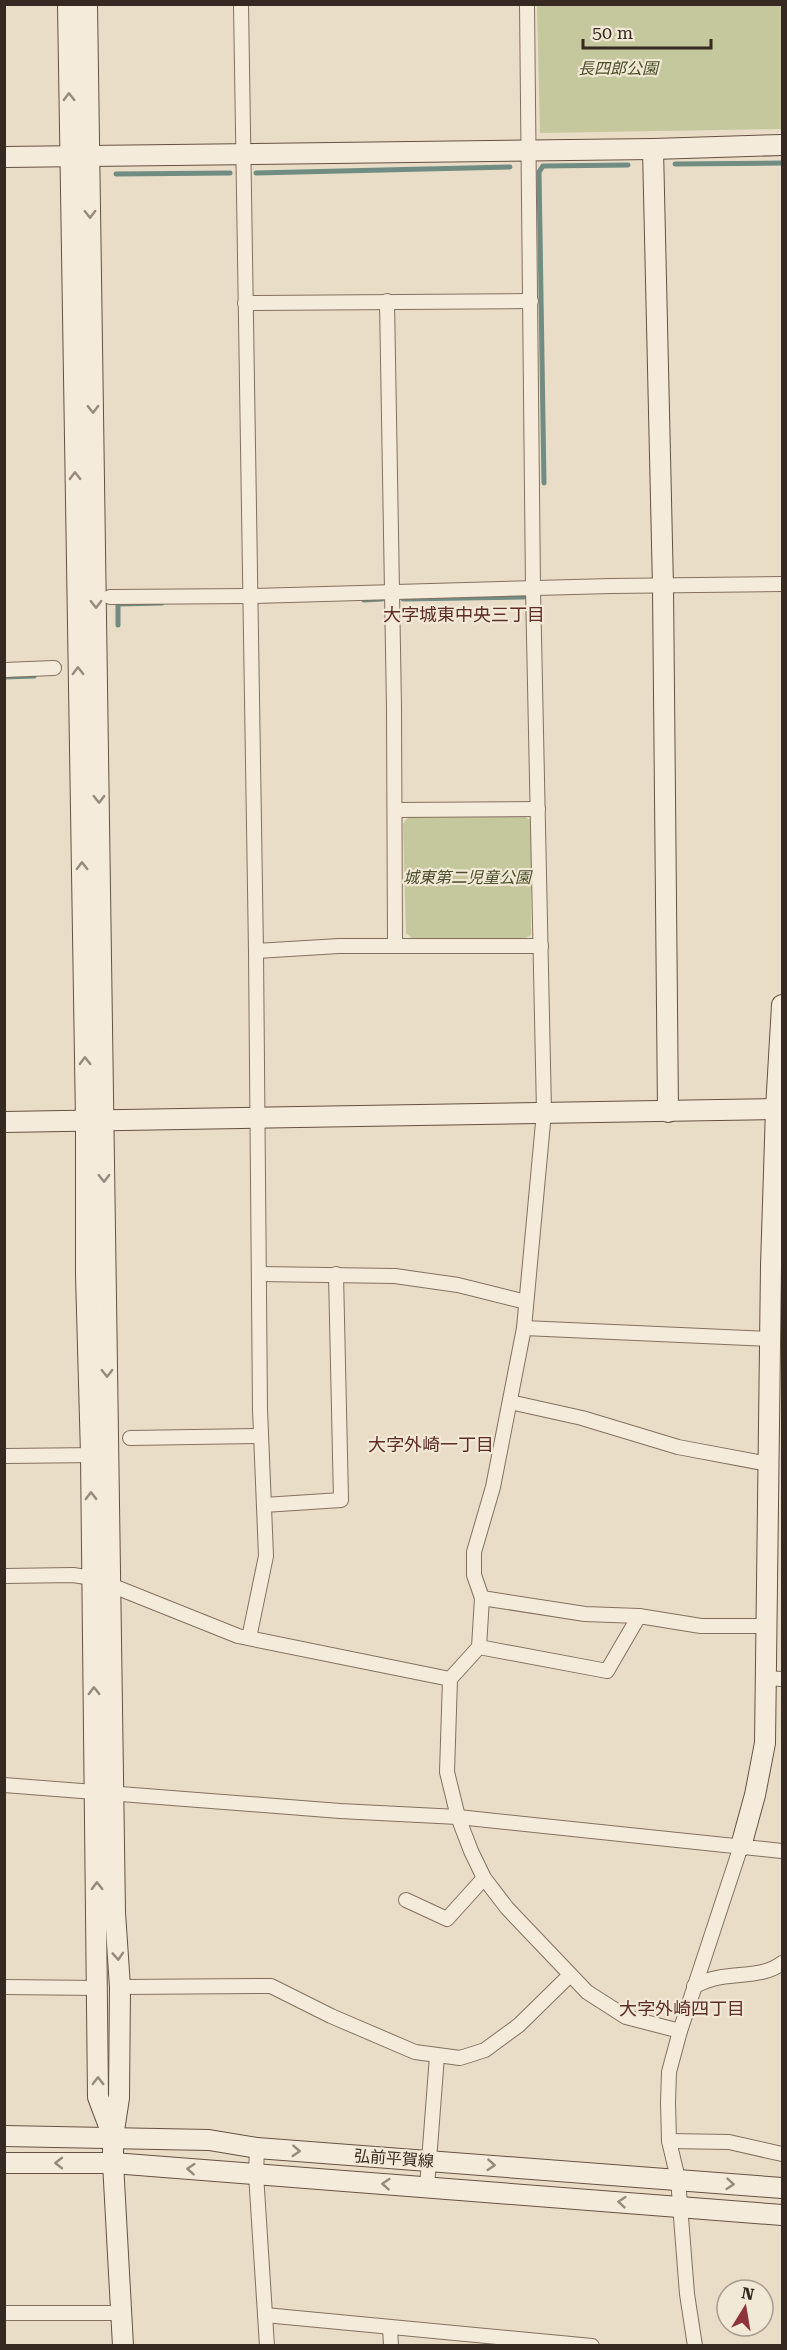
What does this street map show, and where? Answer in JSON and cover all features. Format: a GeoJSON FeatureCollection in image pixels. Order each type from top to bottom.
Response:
{"type":"FeatureCollection","features":[{"type":"Feature","properties":{"kind":"street"},"geometry":{"type":"LineString","coordinates":[[68,4],[80,156]]}},
{"type":"Feature","properties":{"kind":"street"},"geometry":{"type":"LineString","coordinates":[[87,4],[80,156],[99,1455],[93,1578],[105,1792],[120,1986],[119,2098],[113,2137],[113,2163],[123,2346]]}},
{"type":"Feature","properties":{"kind":"street"},"geometry":{"type":"LineString","coordinates":[[241,4],[261,1436],[266,1556],[249,1638]]}},
{"type":"Feature","properties":{"kind":"street"},"geometry":{"type":"LineString","coordinates":[[526,4],[533,589],[544,1112],[524,1328],[493,1487],[474,1552],[474,1575],[482,1598],[479,1647],[450,1679],[447,1772],[458,1817],[471,1851],[484,1878],[507,1908],[588,1992],[626,2018],[680,2031]]}},
{"type":"Feature","properties":{"kind":"street"},"geometry":{"type":"LineString","coordinates":[[4,157],[528,151],[783,145]]}},
{"type":"Feature","properties":{"kind":"street"},"geometry":{"type":"LineString","coordinates":[[653,149],[663,587],[668,1112]]}},
{"type":"Feature","properties":{"kind":"street"},"geometry":{"type":"LineString","coordinates":[[387,301],[395,946]]}},
{"type":"Feature","properties":{"kind":"street"},"geometry":{"type":"LineString","coordinates":[[245,303],[531,301]]}},
{"type":"Feature","properties":{"kind":"street"},"geometry":{"type":"LineString","coordinates":[[110,597],[783,584]]}},
{"type":"Feature","properties":{"kind":"street"},"geometry":{"type":"LineString","coordinates":[[4,669],[54,668]]}},
{"type":"Feature","properties":{"kind":"street"},"geometry":{"type":"LineString","coordinates":[[395,810],[538,809]]}},
{"type":"Feature","properties":{"kind":"street"},"geometry":{"type":"LineString","coordinates":[[256,951],[339,946],[541,946]]}},
{"type":"Feature","properties":{"kind":"street"},"geometry":{"type":"LineString","coordinates":[[695,2346],[687,2294],[678,2179],[669,2141],[669,2072],[755,1795],[774,1678],[766,1626],[768,1464],[770,1339],[777,1266],[783,1005]]}},
{"type":"Feature","properties":{"kind":"street"},"geometry":{"type":"LineString","coordinates":[[4,1122],[779,1109]]}},
{"type":"Feature","properties":{"kind":"street"},"geometry":{"type":"LineString","coordinates":[[259,1274],[395,1276],[458,1285],[526,1302]]}},
{"type":"Feature","properties":{"kind":"street"},"geometry":{"type":"LineString","coordinates":[[264,1505],[340,1500],[336,1274]]}},
{"type":"Feature","properties":{"kind":"street"},"geometry":{"type":"LineString","coordinates":[[524,1328],[770,1339]]}},
{"type":"Feature","properties":{"kind":"street"},"geometry":{"type":"LineString","coordinates":[[510,1401],[582,1418],[678,1447],[768,1464]]}},
{"type":"Feature","properties":{"kind":"street"},"geometry":{"type":"LineString","coordinates":[[130,1438],[261,1436]]}},
{"type":"Feature","properties":{"kind":"street"},"geometry":{"type":"LineString","coordinates":[[4,1456],[99,1455]]}},
{"type":"Feature","properties":{"kind":"street"},"geometry":{"type":"LineString","coordinates":[[99,1455],[111,1586],[98,1988],[98,2097],[113,2137]]}},
{"type":"Feature","properties":{"kind":"street"},"geometry":{"type":"LineString","coordinates":[[4,1576],[73,1575],[93,1578],[238,1636],[450,1679]]}},
{"type":"Feature","properties":{"kind":"street"},"geometry":{"type":"LineString","coordinates":[[482,1598],[585,1614],[639,1616],[701,1626],[766,1626]]}},
{"type":"Feature","properties":{"kind":"street"},"geometry":{"type":"LineString","coordinates":[[479,1647],[607,1671],[639,1616]]}},
{"type":"Feature","properties":{"kind":"street"},"geometry":{"type":"LineString","coordinates":[[4,1785],[458,1817],[783,1851]]}},
{"type":"Feature","properties":{"kind":"street"},"geometry":{"type":"LineString","coordinates":[[406,1900],[447,1919],[484,1878]]}},
{"type":"Feature","properties":{"kind":"street"},"geometry":{"type":"LineString","coordinates":[[694,1986],[715,1978],[761,1972],[783,1963]]}},
{"type":"Feature","properties":{"kind":"street"},"geometry":{"type":"LineString","coordinates":[[120,1986],[271,1986],[332,2016],[415,2052],[460,2058],[485,2050],[519,2025],[570,1975]]}},
{"type":"Feature","properties":{"kind":"street"},"geometry":{"type":"LineString","coordinates":[[4,1987],[98,1988]]}},
{"type":"Feature","properties":{"kind":"street"},"geometry":{"type":"LineString","coordinates":[[427,2187],[437,2056]]}},
{"type":"Feature","properties":{"kind":"street","name":"弘前平賀線"},"geometry":{"type":"LineString","coordinates":[[4,2136],[209,2140],[258,2148],[783,2188]]}},
{"type":"Feature","properties":{"kind":"street"},"geometry":{"type":"LineString","coordinates":[[669,2141],[729,2142],[783,2154]]}},
{"type":"Feature","properties":{"kind":"street"},"geometry":{"type":"LineString","coordinates":[[258,2148],[256,2174],[267,2346]]}},
{"type":"Feature","properties":{"kind":"street","name":"弘前平賀線"},"geometry":{"type":"LineString","coordinates":[[4,2163],[113,2163],[783,2215]]}},
{"type":"Feature","properties":{"kind":"street"},"geometry":{"type":"LineString","coordinates":[[4,2313],[121,2313]]}},
{"type":"Feature","properties":{"kind":"street"},"geometry":{"type":"LineString","coordinates":[[265,2315],[390,2327],[504,2342],[592,2346]]}},
{"type":"Feature","properties":{"kind":"street"},"geometry":{"type":"LineString","coordinates":[[390,2327],[391,2346]]}},
{"type":"Feature","properties":{"kind":"green space","name":"長四郎公園"},"geometry":{"type":"Polygon","coordinates":[[[537,5],[782,5],[782,129],[540,133],[537,5]]]}},
{"type":"Feature","properties":{"kind":"green space","name":"城東第二児童公園"},"geometry":{"type":"Polygon","coordinates":[[[410,815],[523,815],[531,821],[531,935],[524,939],[413,939],[406,933],[403,824],[410,815]]]}},
{"type":"Feature","properties":{"kind":"waterway"},"geometry":{"type":"LineString","coordinates":[[675,164],[782,163]]}},
{"type":"Feature","properties":{"kind":"waterway"},"geometry":{"type":"LineString","coordinates":[[544,483],[539,172],[543,166],[628,165]]}},
{"type":"Feature","properties":{"kind":"waterway"},"geometry":{"type":"LineString","coordinates":[[256,173],[510,167]]}},
{"type":"Feature","properties":{"kind":"waterway"},"geometry":{"type":"LineString","coordinates":[[116,174],[230,173]]}},
{"type":"Feature","properties":{"kind":"waterway"},"geometry":{"type":"LineString","coordinates":[[403,599],[524,597]]}},
{"type":"Feature","properties":{"kind":"waterway"},"geometry":{"type":"LineString","coordinates":[[364,600],[382,599]]}},
{"type":"Feature","properties":{"kind":"waterway"},"geometry":{"type":"LineString","coordinates":[[118,625],[118,604],[162,603]]}},
{"type":"Feature","properties":{"kind":"waterway"},"geometry":{"type":"LineString","coordinates":[[4,677],[34,676]]}},
{"type":"Feature","properties":{"kind":"district","name":"大字城東中央三丁目"},"geometry":{"type":"Point","coordinates":[464,615]}},
{"type":"Feature","properties":{"kind":"district","name":"大字外崎一丁目"},"geometry":{"type":"Point","coordinates":[431,1445]}},
{"type":"Feature","properties":{"kind":"district","name":"大字外崎四丁目"},"geometry":{"type":"Point","coordinates":[682,2009]}}]}
